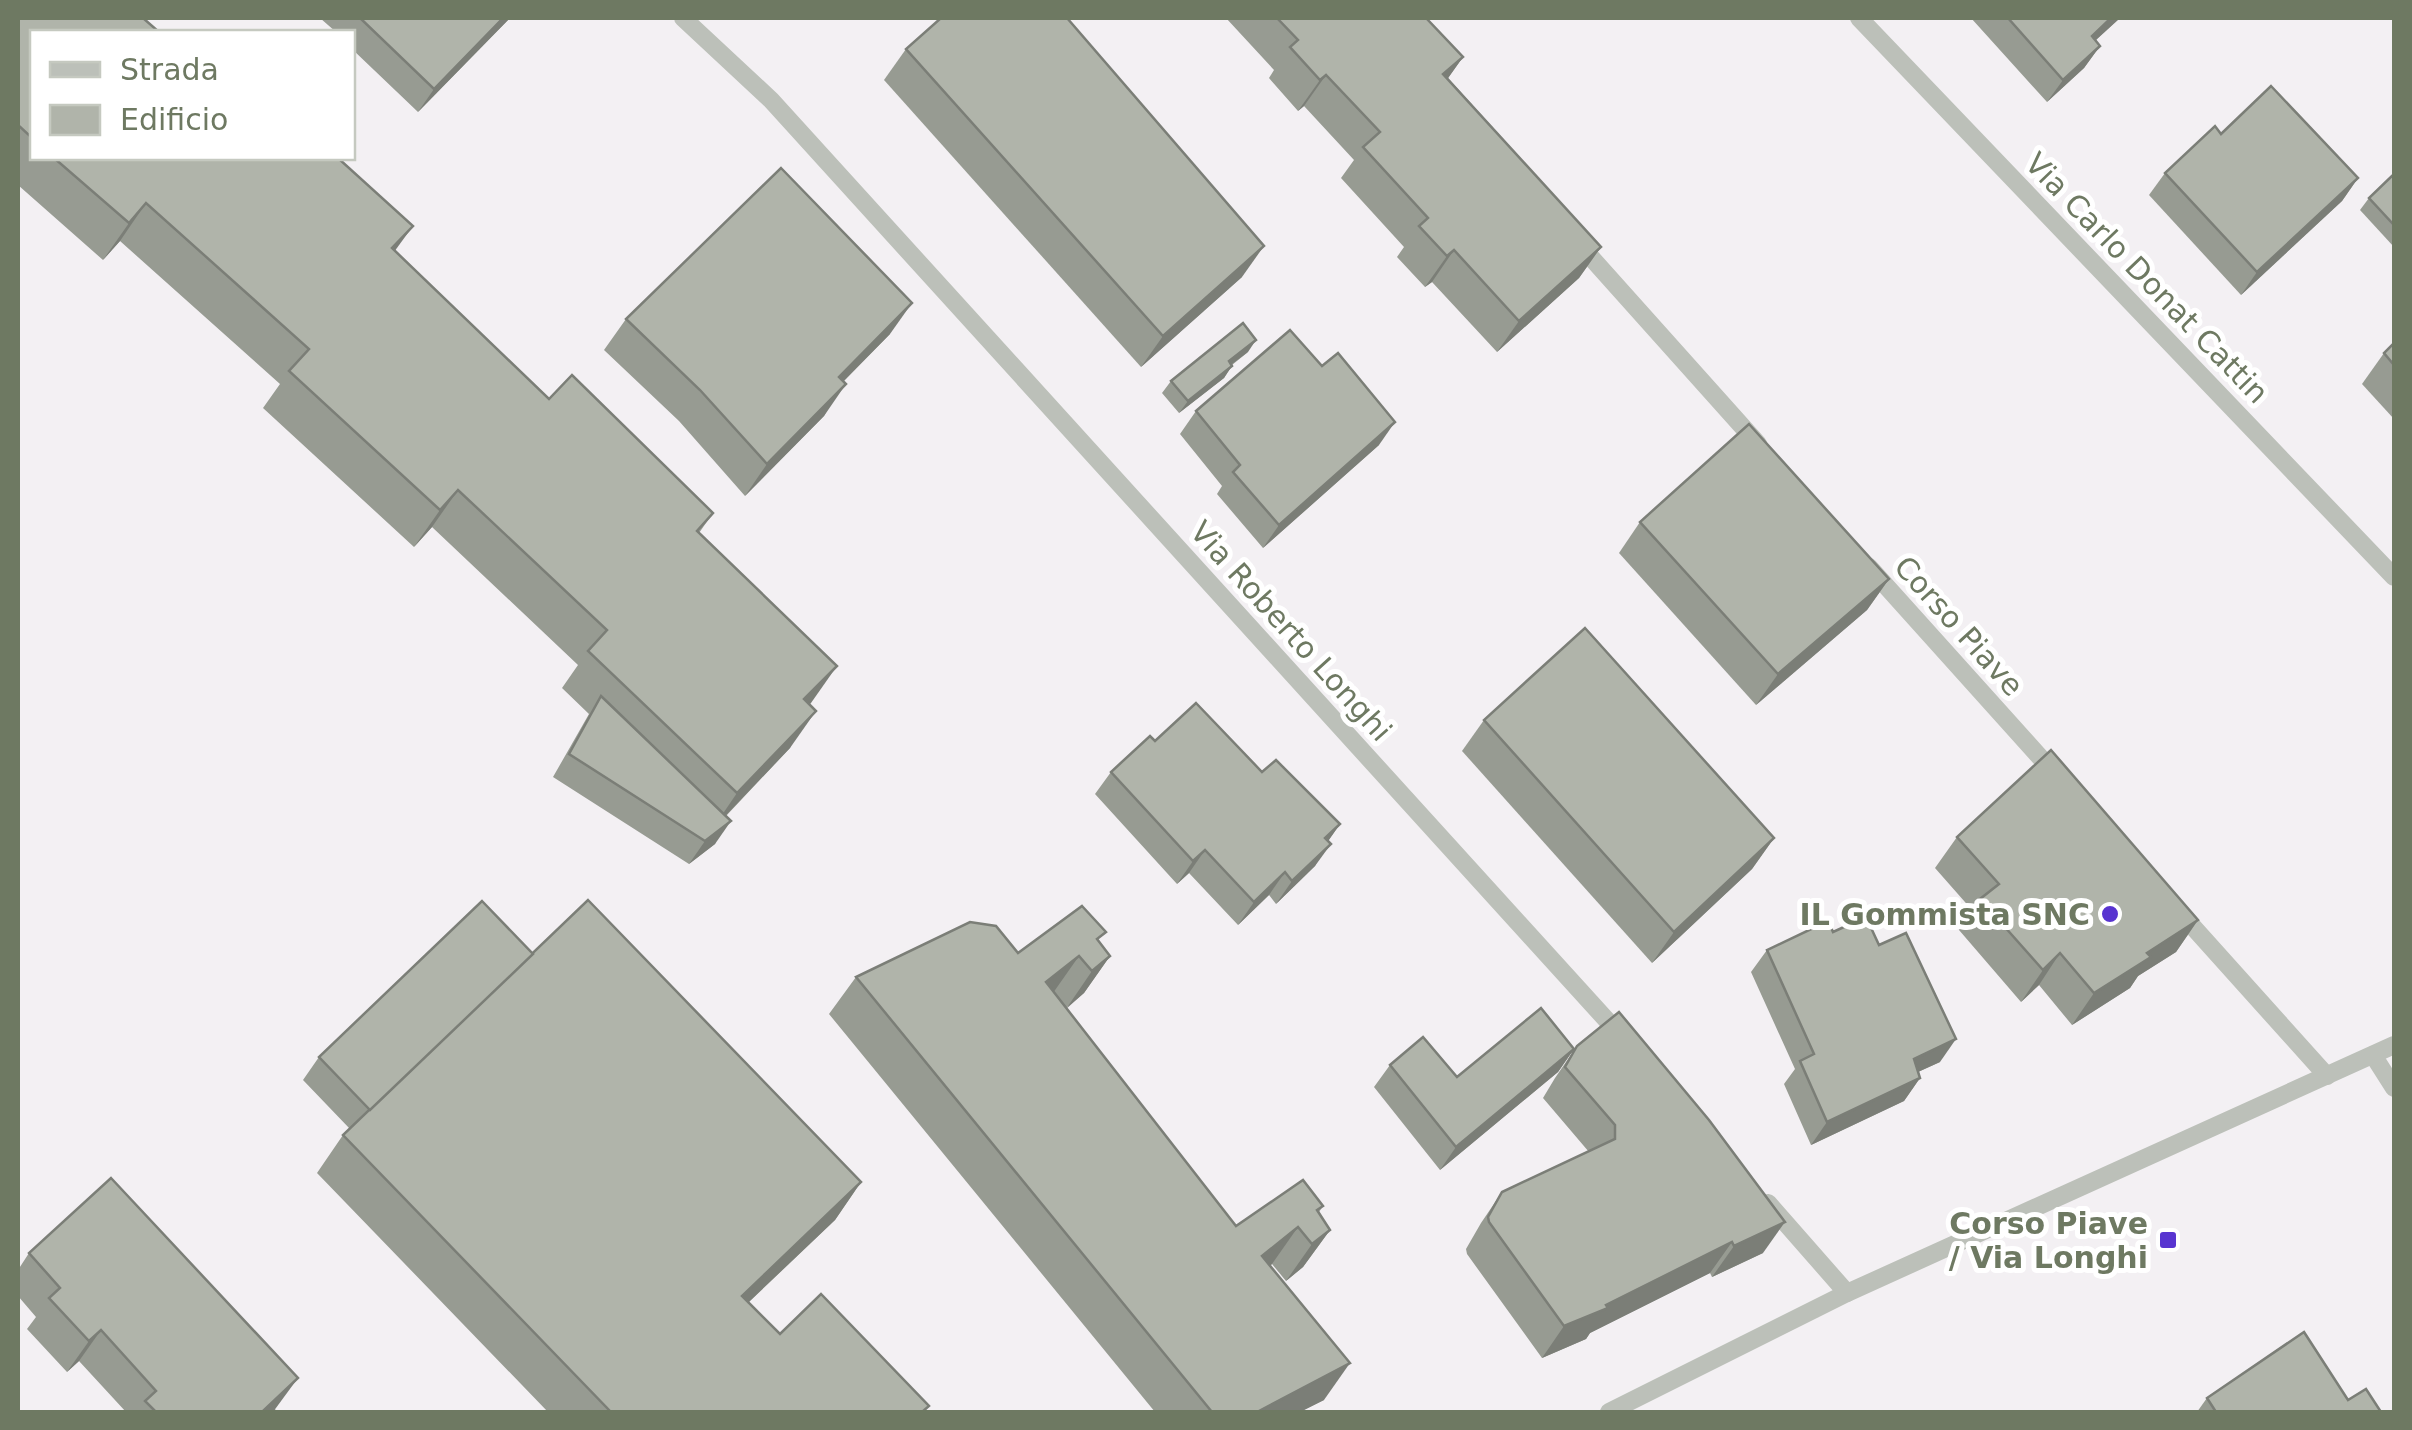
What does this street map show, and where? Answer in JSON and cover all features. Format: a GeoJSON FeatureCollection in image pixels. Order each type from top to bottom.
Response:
{"type":"FeatureCollection","features":[{"type":"Feature","properties":{"kind":"street","name":"Via Roberto Longhi"},"geometry":{"type":"LineString","coordinates":[[683,18],[771,100],[1638,1055]]}},
{"type":"Feature","properties":{"kind":"street","name":"Via Carlo Donat Cattin"},"geometry":{"type":"LineString","coordinates":[[1859,18],[2394,577]]}},
{"type":"Feature","properties":{"kind":"street"},"geometry":{"type":"LineString","coordinates":[[1562,225],[1773,460]]}},
{"type":"Feature","properties":{"kind":"street","name":"Corso Piave"},"geometry":{"type":"LineString","coordinates":[[1852,548],[2063,783]]}},
{"type":"Feature","properties":{"kind":"street"},"geometry":{"type":"LineString","coordinates":[[2169,900],[2327,1076]]}},
{"type":"Feature","properties":{"kind":"street"},"geometry":{"type":"LineString","coordinates":[[1609,1412],[1847,1293],[2394,1045]]}},
{"type":"Feature","properties":{"kind":"street"},"geometry":{"type":"LineString","coordinates":[[2373,1055],[2394,1088]]}},
{"type":"Feature","properties":{"kind":"street"},"geometry":{"type":"LineString","coordinates":[[1756,1189],[1847,1293]]}},
{"type":"Feature","properties":{"kind":"building"},"geometry":{"type":"Polygon","coordinates":[[[18,18],[143,18],[157,30],[30,30],[30,136],[18,125],[18,18]]]}},
{"type":"Feature","properties":{"kind":"building"},"geometry":{"type":"Polygon","coordinates":[[[360,18],[503,18],[434,89],[360,18]]]}},
{"type":"Feature","properties":{"kind":"building"},"geometry":{"type":"Polygon","coordinates":[[[941,18],[1067,18],[1264,246],[1163,336],[906,49],[941,18]]]}},
{"type":"Feature","properties":{"kind":"building"},"geometry":{"type":"Polygon","coordinates":[[[1277,18],[1426,18],[1463,57],[1443,74],[1601,247],[1519,321],[1454,250],[1447,256],[1419,226],[1428,218],[1363,147],[1380,132],[1326,75],[1320,80],[1290,47],[1298,40],[1277,18]]]}},
{"type":"Feature","properties":{"kind":"building"},"geometry":{"type":"Polygon","coordinates":[[[2008,18],[2111,18],[2092,36],[2100,46],[2063,80],[2008,18]]]}},
{"type":"Feature","properties":{"kind":"building"},"geometry":{"type":"Polygon","coordinates":[[[2271,86],[2358,178],[2257,272],[2165,173],[2215,126],[2221,134],[2271,86]]]}},
{"type":"Feature","properties":{"kind":"building"},"geometry":{"type":"Polygon","coordinates":[[[56,160],[340,160],[413,226],[392,248],[549,399],[572,375],[713,513],[697,531],[837,666],[804,699],[816,711],[737,793],[588,651],[607,630],[458,490],[440,510],[289,371],[309,349],[146,203],[129,223],[56,160]]]}},
{"type":"Feature","properties":{"kind":"building"},"geometry":{"type":"Polygon","coordinates":[[[781,168],[912,303],[839,377],[846,384],[767,464],[700,390],[626,319],[781,168]]]}},
{"type":"Feature","properties":{"kind":"building"},"geometry":{"type":"Polygon","coordinates":[[[2394,174],[2394,225],[2369,198],[2394,174]]]}},
{"type":"Feature","properties":{"kind":"building"},"geometry":{"type":"Polygon","coordinates":[[[1243,323],[1256,340],[1229,361],[1232,366],[1188,401],[1171,381],[1243,323]]]}},
{"type":"Feature","properties":{"kind":"building"},"geometry":{"type":"Polygon","coordinates":[[[1290,330],[1322,366],[1338,353],[1395,422],[1279,525],[1233,472],[1240,465],[1196,411],[1290,330]]]}},
{"type":"Feature","properties":{"kind":"building"},"geometry":{"type":"Polygon","coordinates":[[[2394,343],[2394,365],[2384,353],[2394,343]]]}},
{"type":"Feature","properties":{"kind":"building"},"geometry":{"type":"Polygon","coordinates":[[[1749,424],[1889,579],[1778,674],[1640,522],[1749,424]]]}},
{"type":"Feature","properties":{"kind":"building"},"geometry":{"type":"Polygon","coordinates":[[[1585,628],[1774,838],[1674,932],[1484,720],[1585,628]]]}},
{"type":"Feature","properties":{"kind":"building"},"geometry":{"type":"Polygon","coordinates":[[[601,696],[731,821],[705,841],[569,754],[601,696]]]}},
{"type":"Feature","properties":{"kind":"building"},"geometry":{"type":"Polygon","coordinates":[[[1196,703],[1262,772],[1276,760],[1340,824],[1325,838],[1331,844],[1292,881],[1285,872],[1254,902],[1205,850],[1193,861],[1111,772],[1150,736],[1155,741],[1196,703]]]}},
{"type":"Feature","properties":{"kind":"building"},"geometry":{"type":"Polygon","coordinates":[[[2051,750],[2198,920],[2147,953],[2151,957],[2094,993],[2060,953],[2043,970],[1980,899],[1999,884],[1957,837],[2051,750]]]}},
{"type":"Feature","properties":{"kind":"building"},"geometry":{"type":"Polygon","coordinates":[[[588,900],[861,1182],[742,1296],[780,1334],[821,1294],[929,1406],[922,1412],[611,1412],[343,1135],[588,900]]]}},
{"type":"Feature","properties":{"kind":"building"},"geometry":{"type":"Polygon","coordinates":[[[482,901],[533,954],[370,1110],[319,1057],[482,901]]]}},
{"type":"Feature","properties":{"kind":"building"},"geometry":{"type":"Polygon","coordinates":[[[1082,906],[1106,932],[1097,939],[1110,956],[1092,971],[1079,956],[1046,982],[1236,1226],[1303,1180],[1323,1206],[1317,1210],[1330,1230],[1312,1244],[1298,1227],[1262,1256],[1350,1363],[1257,1412],[1212,1412],[856,977],[970,922],[996,926],[1018,953],[1082,906]]]}},
{"type":"Feature","properties":{"kind":"building"},"geometry":{"type":"Polygon","coordinates":[[[1866,917],[1879,945],[1906,933],[1956,1039],[1914,1059],[1920,1078],[1827,1122],[1800,1061],[1814,1054],[1767,950],[1828,921],[1833,932],[1866,917]]]}},
{"type":"Feature","properties":{"kind":"building"},"geometry":{"type":"Polygon","coordinates":[[[1541,1008],[1574,1049],[1456,1147],[1390,1065],[1423,1037],[1457,1077],[1541,1008]]]}},
{"type":"Feature","properties":{"kind":"building"},"geometry":{"type":"Polygon","coordinates":[[[1619,1012],[1709,1120],[1785,1222],[1734,1246],[1732,1242],[1606,1305],[1608,1308],[1564,1326],[1488,1217],[1502,1192],[1615,1139],[1615,1125],[1565,1067],[1577,1046],[1619,1012]]]}},
{"type":"Feature","properties":{"kind":"building"},"geometry":{"type":"Polygon","coordinates":[[[111,1178],[298,1378],[262,1412],[156,1412],[145,1401],[156,1391],[101,1330],[89,1341],[49,1298],[60,1288],[29,1253],[111,1178]]]}},
{"type":"Feature","properties":{"kind":"building"},"geometry":{"type":"Polygon","coordinates":[[[2304,1332],[2348,1400],[2366,1389],[2381,1412],[2216,1412],[2207,1398],[2304,1332]]]}},
{"type":"Feature","properties":{"kind":"place","name":"IL Gommista SNC"},"geometry":{"type":"Point","coordinates":[2110,914]}},
{"type":"Feature","properties":{"kind":"place","name":"Corso Piave / Via Longhi"},"geometry":{"type":"Point","coordinates":[2168,1240]}}]}
